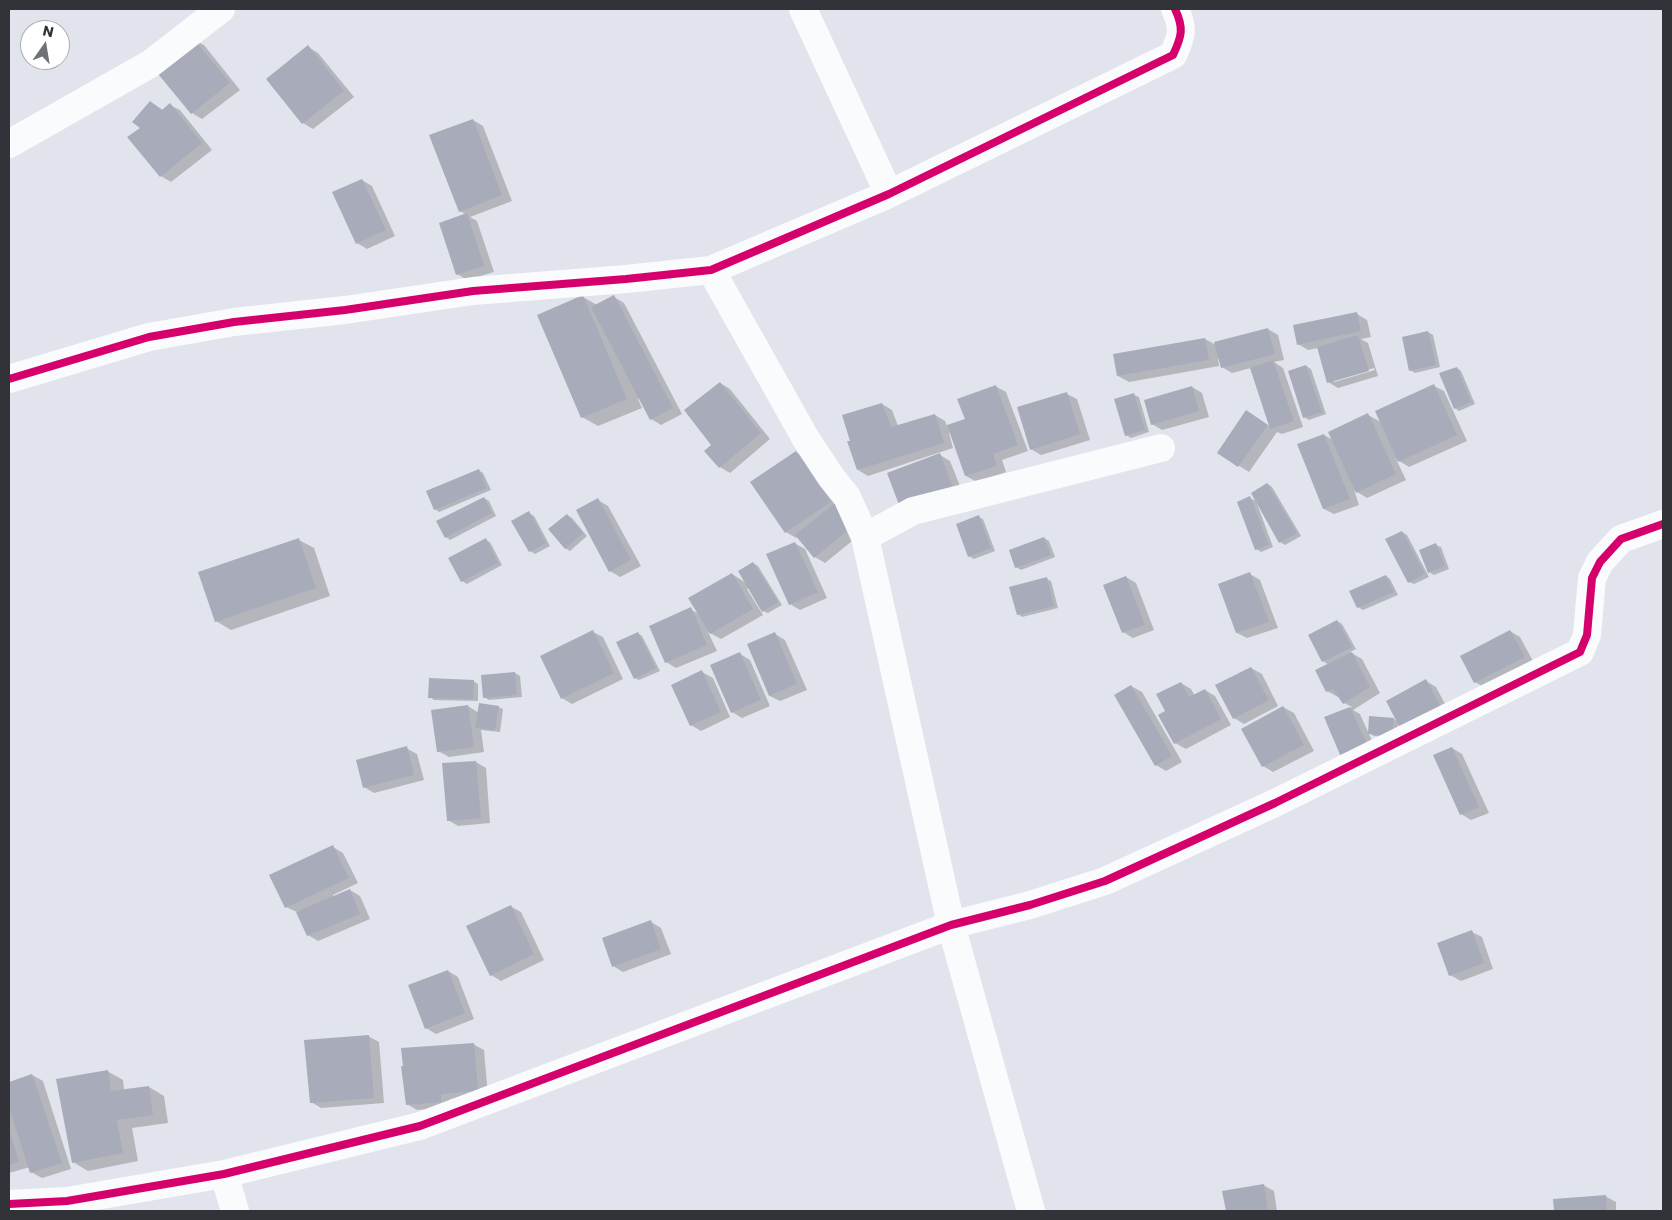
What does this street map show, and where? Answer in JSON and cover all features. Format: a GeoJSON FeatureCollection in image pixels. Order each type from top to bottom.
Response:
{"type":"FeatureCollection","features":[{"type":"Feature","properties":{"kind":"street"},"geometry":{"type":"LineString","coordinates":[[9,144],[150,64],[221,9]]}},
{"type":"Feature","properties":{"kind":"street"},"geometry":{"type":"LineString","coordinates":[[803,9],[890,194]]}},
{"type":"Feature","properties":{"kind":"street"},"geometry":{"type":"LineString","coordinates":[[9,379],[149,337],[234,322],[345,310],[473,291],[711,270],[890,194],[1173,55],[1181,37],[1181,21],[1175,9]]}},
{"type":"Feature","properties":{"kind":"street"},"geometry":{"type":"LineString","coordinates":[[711,270],[806,439],[831,477],[847,497],[865,537],[951,925],[1031,1211]]}},
{"type":"Feature","properties":{"kind":"street"},"geometry":{"type":"LineString","coordinates":[[865,537],[913,511],[1162,448]]}},
{"type":"Feature","properties":{"kind":"street"},"geometry":{"type":"LineString","coordinates":[[9,1204],[67,1201],[224,1174],[420,1126],[951,925],[1030,905],[1105,881],[1275,803],[1580,652],[1586,635],[1592,578],[1600,562],[1621,538],[1663,524]]}},
{"type":"Feature","properties":{"kind":"street"},"geometry":{"type":"LineString","coordinates":[[224,1174],[235,1211]]}},
{"type":"Feature","properties":{"kind":"building"},"geometry":{"type":"Polygon","coordinates":[[[193,38],[230,83],[191,114],[154,69],[193,38]]]}},
{"type":"Feature","properties":{"kind":"building"},"geometry":{"type":"Polygon","coordinates":[[[308,45],[344,91],[302,124],[266,79],[308,45]]]}},
{"type":"Feature","properties":{"kind":"building"},"geometry":{"type":"Polygon","coordinates":[[[150,101],[162,110],[170,103],[202,143],[160,177],[127,137],[140,128],[132,122],[150,101]]]}},
{"type":"Feature","properties":{"kind":"building"},"geometry":{"type":"Polygon","coordinates":[[[473,119],[502,195],[459,212],[429,135],[473,119]]]}},
{"type":"Feature","properties":{"kind":"building"},"geometry":{"type":"Polygon","coordinates":[[[362,179],[386,230],[356,244],[332,192],[362,179]]]}},
{"type":"Feature","properties":{"kind":"building"},"geometry":{"type":"Polygon","coordinates":[[[467,213],[484,266],[456,275],[439,223],[467,213]]]}},
{"type":"Feature","properties":{"kind":"building"},"geometry":{"type":"Polygon","coordinates":[[[583,295],[627,399],[581,418],[537,315],[583,295]]]}},
{"type":"Feature","properties":{"kind":"building"},"geometry":{"type":"Polygon","coordinates":[[[614,295],[673,408],[650,420],[591,307],[614,295]]]}},
{"type":"Feature","properties":{"kind":"building"},"geometry":{"type":"Polygon","coordinates":[[[1357,312],[1361,331],[1297,345],[1293,325],[1357,312]]]}},
{"type":"Feature","properties":{"kind":"building"},"geometry":{"type":"Polygon","coordinates":[[[1268,328],[1275,354],[1221,368],[1214,342],[1268,328]]]}},
{"type":"Feature","properties":{"kind":"building"},"geometry":{"type":"Polygon","coordinates":[[[1428,331],[1436,365],[1409,371],[1402,337],[1428,331]]]}},
{"type":"Feature","properties":{"kind":"building"},"geometry":{"type":"Polygon","coordinates":[[[1358,335],[1369,371],[1327,383],[1317,347],[1358,335]]]}},
{"type":"Feature","properties":{"kind":"building"},"geometry":{"type":"Polygon","coordinates":[[[1205,338],[1209,360],[1117,376],[1113,354],[1205,338]]]}},
{"type":"Feature","properties":{"kind":"building"},"geometry":{"type":"Polygon","coordinates":[[[1273,360],[1294,421],[1270,429],[1250,368],[1273,360]]]}},
{"type":"Feature","properties":{"kind":"building"},"geometry":{"type":"Polygon","coordinates":[[[1306,365],[1322,412],[1303,418],[1288,371],[1306,365]]]}},
{"type":"Feature","properties":{"kind":"building"},"geometry":{"type":"Polygon","coordinates":[[[1457,367],[1471,402],[1454,409],[1439,373],[1457,367]]]}},
{"type":"Feature","properties":{"kind":"building"},"geometry":{"type":"Polygon","coordinates":[[[720,382],[761,433],[719,468],[704,451],[711,445],[684,410],[720,382]]]}},
{"type":"Feature","properties":{"kind":"building"},"geometry":{"type":"Polygon","coordinates":[[[1434,384],[1457,435],[1398,462],[1375,411],[1434,384]]]}},
{"type":"Feature","properties":{"kind":"building"},"geometry":{"type":"Polygon","coordinates":[[[996,385],[1018,445],[993,454],[997,466],[965,476],[947,425],[965,419],[957,399],[996,385]]]}},
{"type":"Feature","properties":{"kind":"building"},"geometry":{"type":"Polygon","coordinates":[[[1192,386],[1199,411],[1151,425],[1144,400],[1192,386]]]}},
{"type":"Feature","properties":{"kind":"building"},"geometry":{"type":"Polygon","coordinates":[[[1067,392],[1080,434],[1030,450],[1017,407],[1067,392]]]}},
{"type":"Feature","properties":{"kind":"building"},"geometry":{"type":"Polygon","coordinates":[[[1134,393],[1145,430],[1125,436],[1114,399],[1134,393]]]}},
{"type":"Feature","properties":{"kind":"building"},"geometry":{"type":"Polygon","coordinates":[[[882,403],[891,427],[935,414],[944,443],[857,470],[847,441],[850,441],[842,415],[882,403]]]}},
{"type":"Feature","properties":{"kind":"building"},"geometry":{"type":"Polygon","coordinates":[[[1246,410],[1268,425],[1238,467],[1217,453],[1246,410]]]}},
{"type":"Feature","properties":{"kind":"building"},"geometry":{"type":"Polygon","coordinates":[[[1368,413],[1396,474],[1356,493],[1328,432],[1368,413]]]}},
{"type":"Feature","properties":{"kind":"building"},"geometry":{"type":"Polygon","coordinates":[[[1324,434],[1350,499],[1323,509],[1297,444],[1324,434]]]}},
{"type":"Feature","properties":{"kind":"building"},"geometry":{"type":"Polygon","coordinates":[[[796,451],[831,502],[785,533],[750,482],[796,451]]]}},
{"type":"Feature","properties":{"kind":"building"},"geometry":{"type":"Polygon","coordinates":[[[940,453],[954,490],[901,510],[887,473],[940,453]]]}},
{"type":"Feature","properties":{"kind":"building"},"geometry":{"type":"Polygon","coordinates":[[[479,469],[487,488],[434,510],[426,491],[479,469]]]}},
{"type":"Feature","properties":{"kind":"building"},"geometry":{"type":"Polygon","coordinates":[[[1267,483],[1297,533],[1279,543],[1251,493],[1267,483]]]}},
{"type":"Feature","properties":{"kind":"building"},"geometry":{"type":"Polygon","coordinates":[[[1250,496],[1269,545],[1255,550],[1237,502],[1250,496]]]}},
{"type":"Feature","properties":{"kind":"building"},"geometry":{"type":"Polygon","coordinates":[[[484,497],[492,513],[445,538],[436,521],[484,497]]]}},
{"type":"Feature","properties":{"kind":"building"},"geometry":{"type":"Polygon","coordinates":[[[598,498],[631,560],[609,572],[576,510],[598,498]]]}},
{"type":"Feature","properties":{"kind":"building"},"geometry":{"type":"Polygon","coordinates":[[[835,503],[853,526],[814,558],[795,535],[835,503]]]}},
{"type":"Feature","properties":{"kind":"building"},"geometry":{"type":"Polygon","coordinates":[[[529,511],[546,543],[529,552],[511,521],[529,511]]]}},
{"type":"Feature","properties":{"kind":"building"},"geometry":{"type":"Polygon","coordinates":[[[567,514],[583,533],[565,549],[548,529],[567,514]]]}},
{"type":"Feature","properties":{"kind":"building"},"geometry":{"type":"Polygon","coordinates":[[[979,515],[991,548],[968,557],[956,524],[979,515]]]}},
{"type":"Feature","properties":{"kind":"building"},"geometry":{"type":"Polygon","coordinates":[[[1402,531],[1425,574],[1408,583],[1385,539],[1402,531]]]}},
{"type":"Feature","properties":{"kind":"building"},"geometry":{"type":"Polygon","coordinates":[[[1044,537],[1051,555],[1015,568],[1009,550],[1044,537]]]}},
{"type":"Feature","properties":{"kind":"building"},"geometry":{"type":"Polygon","coordinates":[[[299,538],[316,588],[215,622],[198,572],[299,538]]]}},
{"type":"Feature","properties":{"kind":"building"},"geometry":{"type":"Polygon","coordinates":[[[486,538],[498,563],[461,582],[448,558],[486,538]]]}},
{"type":"Feature","properties":{"kind":"building"},"geometry":{"type":"Polygon","coordinates":[[[795,542],[818,592],[789,605],[766,554],[795,542]]]}},
{"type":"Feature","properties":{"kind":"building"},"geometry":{"type":"Polygon","coordinates":[[[1436,543],[1445,566],[1428,573],[1419,550],[1436,543]]]}},
{"type":"Feature","properties":{"kind":"building"},"geometry":{"type":"Polygon","coordinates":[[[753,562],[778,602],[762,612],[738,571],[753,562]]]}},
{"type":"Feature","properties":{"kind":"building"},"geometry":{"type":"Polygon","coordinates":[[[1250,572],[1269,622],[1236,633],[1218,584],[1250,572]]]}},
{"type":"Feature","properties":{"kind":"building"},"geometry":{"type":"Polygon","coordinates":[[[732,573],[753,609],[710,634],[688,598],[732,573]]]}},
{"type":"Feature","properties":{"kind":"building"},"geometry":{"type":"Polygon","coordinates":[[[1386,575],[1394,592],[1357,608],[1349,591],[1386,575]]]}},
{"type":"Feature","properties":{"kind":"building"},"geometry":{"type":"Polygon","coordinates":[[[1126,576],[1145,625],[1122,633],[1103,585],[1126,576]]]}},
{"type":"Feature","properties":{"kind":"building"},"geometry":{"type":"Polygon","coordinates":[[[1047,577],[1054,606],[1017,615],[1009,587],[1047,577]]]}},
{"type":"Feature","properties":{"kind":"building"},"geometry":{"type":"Polygon","coordinates":[[[691,607],[707,645],[665,663],[649,626],[691,607]]]}},
{"type":"Feature","properties":{"kind":"building"},"geometry":{"type":"Polygon","coordinates":[[[1337,620],[1352,647],[1322,662],[1308,635],[1337,620]]]}},
{"type":"Feature","properties":{"kind":"building"},"geometry":{"type":"Polygon","coordinates":[[[593,630],[614,673],[561,699],[540,656],[593,630]]]}},
{"type":"Feature","properties":{"kind":"building"},"geometry":{"type":"Polygon","coordinates":[[[1510,630],[1525,657],[1474,683],[1460,656],[1510,630]]]}},
{"type":"Feature","properties":{"kind":"building"},"geometry":{"type":"Polygon","coordinates":[[[638,632],[656,668],[634,679],[616,642],[638,632]]]}},
{"type":"Feature","properties":{"kind":"building"},"geometry":{"type":"Polygon","coordinates":[[[775,632],[797,684],[769,696],[747,644],[775,632]]]}},
{"type":"Feature","properties":{"kind":"building"},"geometry":{"type":"Polygon","coordinates":[[[740,652],[761,700],[731,713],[710,665],[740,652]]]}},
{"type":"Feature","properties":{"kind":"building"},"geometry":{"type":"Polygon","coordinates":[[[1352,652],[1370,687],[1343,704],[1333,689],[1326,692],[1315,670],[1352,652]]]}},
{"type":"Feature","properties":{"kind":"building"},"geometry":{"type":"Polygon","coordinates":[[[1251,667],[1269,700],[1233,719],[1215,685],[1251,667]]]}},
{"type":"Feature","properties":{"kind":"building"},"geometry":{"type":"Polygon","coordinates":[[[702,670],[721,712],[690,726],[671,685],[702,670]]]}},
{"type":"Feature","properties":{"kind":"building"},"geometry":{"type":"Polygon","coordinates":[[[515,672],[517,695],[483,698],[481,675],[515,672]]]}},
{"type":"Feature","properties":{"kind":"building"},"geometry":{"type":"Polygon","coordinates":[[[429,678],[474,680],[473,699],[428,698],[429,678]]]}},
{"type":"Feature","properties":{"kind":"building"},"geometry":{"type":"Polygon","coordinates":[[[1426,679],[1443,711],[1402,732],[1386,701],[1426,679]]]}},
{"type":"Feature","properties":{"kind":"building"},"geometry":{"type":"Polygon","coordinates":[[[1181,682],[1189,697],[1205,689],[1221,719],[1174,744],[1158,715],[1165,711],[1156,694],[1181,682]]]}},
{"type":"Feature","properties":{"kind":"building"},"geometry":{"type":"Polygon","coordinates":[[[1131,685],[1172,756],[1155,766],[1114,695],[1131,685]]]}},
{"type":"Feature","properties":{"kind":"building"},"geometry":{"type":"Polygon","coordinates":[[[479,703],[499,706],[495,730],[475,728],[479,703]]]}},
{"type":"Feature","properties":{"kind":"building"},"geometry":{"type":"Polygon","coordinates":[[[468,705],[474,747],[437,752],[431,710],[468,705]]]}},
{"type":"Feature","properties":{"kind":"building"},"geometry":{"type":"Polygon","coordinates":[[[1283,706],[1304,745],[1262,767],[1241,729],[1283,706]]]}},
{"type":"Feature","properties":{"kind":"building"},"geometry":{"type":"Polygon","coordinates":[[[1350,707],[1368,746],[1341,757],[1324,717],[1350,707]]]}},
{"type":"Feature","properties":{"kind":"building"},"geometry":{"type":"Polygon","coordinates":[[[1369,716],[1394,718],[1392,736],[1368,734],[1369,716]]]}},
{"type":"Feature","properties":{"kind":"building"},"geometry":{"type":"Polygon","coordinates":[[[407,746],[414,775],[363,788],[356,760],[407,746]]]}},
{"type":"Feature","properties":{"kind":"building"},"geometry":{"type":"Polygon","coordinates":[[[1452,747],[1479,807],[1460,815],[1433,755],[1452,747]]]}},
{"type":"Feature","properties":{"kind":"building"},"geometry":{"type":"Polygon","coordinates":[[[476,761],[481,818],[447,821],[442,763],[476,761]]]}},
{"type":"Feature","properties":{"kind":"building"},"geometry":{"type":"Polygon","coordinates":[[[333,845],[349,878],[285,908],[269,875],[333,845]]]}},
{"type":"Feature","properties":{"kind":"building"},"geometry":{"type":"Polygon","coordinates":[[[350,889],[360,914],[307,936],[296,912],[350,889]]]}},
{"type":"Feature","properties":{"kind":"building"},"geometry":{"type":"Polygon","coordinates":[[[511,905],[534,954],[490,976],[466,926],[511,905]]]}},
{"type":"Feature","properties":{"kind":"building"},"geometry":{"type":"Polygon","coordinates":[[[651,920],[661,949],[612,967],[602,938],[651,920]]]}},
{"type":"Feature","properties":{"kind":"building"},"geometry":{"type":"Polygon","coordinates":[[[1472,930],[1484,963],[1449,976],[1437,943],[1472,930]]]}},
{"type":"Feature","properties":{"kind":"building"},"geometry":{"type":"Polygon","coordinates":[[[448,970],[465,1013],[425,1029],[408,985],[448,970]]]}},
{"type":"Feature","properties":{"kind":"building"},"geometry":{"type":"Polygon","coordinates":[[[369,1035],[374,1098],[310,1103],[304,1040],[369,1035]]]}},
{"type":"Feature","properties":{"kind":"building"},"geometry":{"type":"Polygon","coordinates":[[[474,1043],[478,1091],[441,1094],[441,1102],[406,1105],[401,1066],[403,1066],[401,1048],[474,1043]]]}},
{"type":"Feature","properties":{"kind":"building"},"geometry":{"type":"Polygon","coordinates":[[[108,1070],[111,1091],[149,1086],[153,1115],[117,1120],[123,1153],[72,1163],[56,1079],[108,1070]]]}},
{"type":"Feature","properties":{"kind":"building"},"geometry":{"type":"Polygon","coordinates":[[[32,1074],[62,1163],[30,1173],[9,1108],[9,1082],[32,1074]]]}},
{"type":"Feature","properties":{"kind":"building"},"geometry":{"type":"Polygon","coordinates":[[[9,1128],[19,1162],[9,1165],[9,1128]]]}},
{"type":"Feature","properties":{"kind":"building"},"geometry":{"type":"Polygon","coordinates":[[[1264,1184],[1268,1211],[1226,1211],[1222,1191],[1264,1184]]]}},
{"type":"Feature","properties":{"kind":"building"},"geometry":{"type":"Polygon","coordinates":[[[1606,1195],[1607,1211],[1554,1211],[1553,1199],[1606,1195]]]}},
{"type":"Feature","properties":{"kind":"cycle path"},"geometry":{"type":"LineString","coordinates":[[9,379],[149,337],[234,322],[345,310],[473,291],[711,270],[889,194],[1173,55],[1181,32],[1180,22],[1175,9]]}},
{"type":"Feature","properties":{"kind":"cycle path"},"geometry":{"type":"LineString","coordinates":[[9,1204],[67,1201],[224,1174],[420,1126],[951,925],[1030,905],[1105,881],[1275,803],[1580,652],[1587,635],[1592,578],[1600,562],[1621,539],[1663,524]]}}]}
